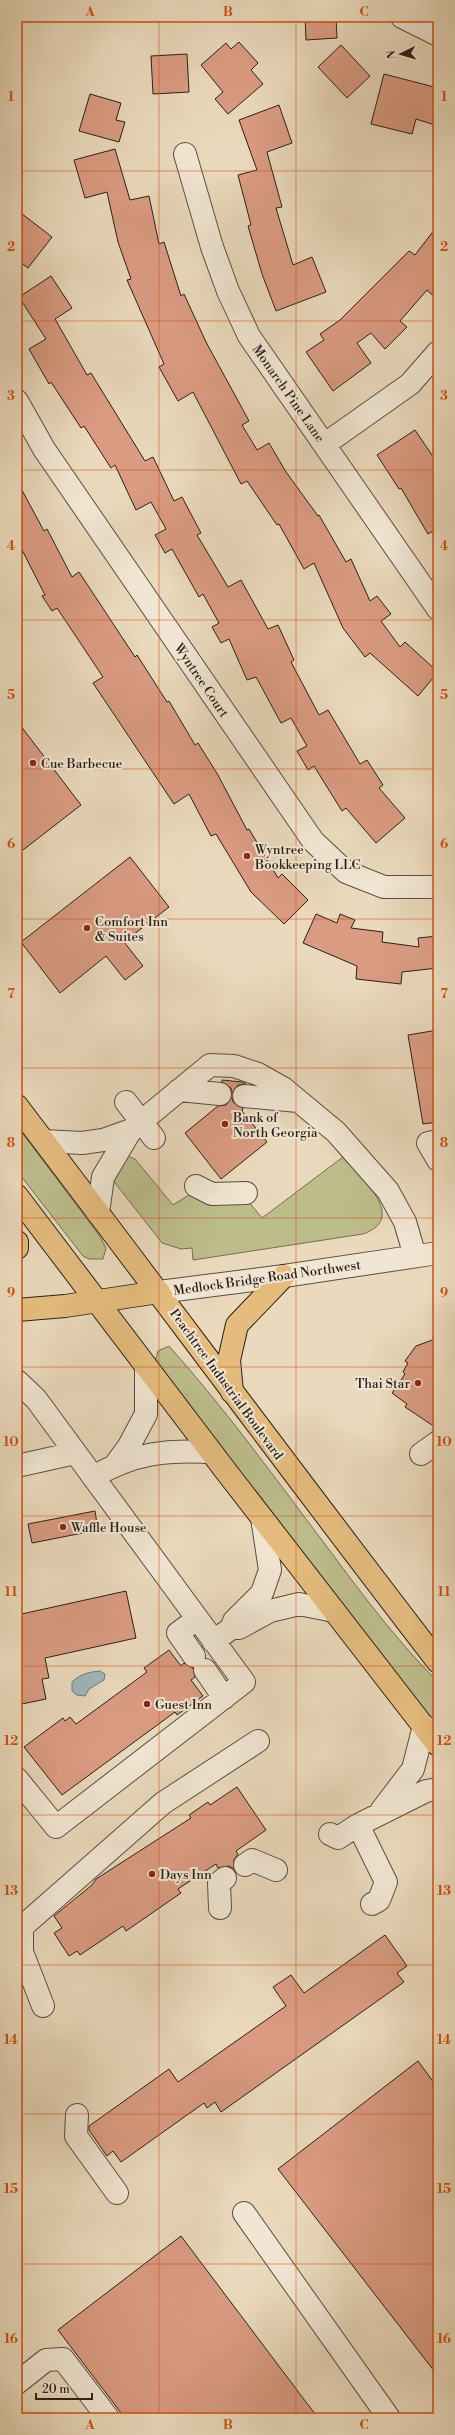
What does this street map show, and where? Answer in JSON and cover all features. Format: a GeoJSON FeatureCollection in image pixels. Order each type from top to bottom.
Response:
{"type":"FeatureCollection","features":[{"type":"Feature","properties":{"kind":"main road","name":"Peachtree Industrial Boulevard"},"geometry":{"type":"LineString","coordinates":[[17,1106],[438,1662]]}},
{"type":"Feature","properties":{"kind":"main road"},"geometry":{"type":"LineString","coordinates":[[17,1196],[211,1452],[438,1745]]}},
{"type":"Feature","properties":{"kind":"main road"},"geometry":{"type":"LineString","coordinates":[[17,1242],[17,1248]]}},
{"type":"Feature","properties":{"kind":"main road"},"geometry":{"type":"LineString","coordinates":[[233,1393],[229,1360],[237,1325],[284,1276]]}},
{"type":"Feature","properties":{"kind":"main road","name":"Medlock Bridge Road Northwest"},"geometry":{"type":"LineString","coordinates":[[17,1310],[159,1292]]}},
{"type":"Feature","properties":{"kind":"street"},"geometry":{"type":"LineString","coordinates":[[402,17],[438,35]]}},
{"type":"Feature","properties":{"kind":"street","name":"Monarch Pine Lane"},"geometry":{"type":"LineString","coordinates":[[186,154],[212,246],[228,291],[249,336],[289,396],[325,444],[416,580],[438,609]]}},
{"type":"Feature","properties":{"kind":"street"},"geometry":{"type":"LineString","coordinates":[[325,444],[410,384],[438,352]]}},
{"type":"Feature","properties":{"kind":"street","name":"Wyntree Court"},"geometry":{"type":"LineString","coordinates":[[17,401],[49,455],[313,841],[346,872],[384,887],[438,887]]}},
{"type":"Feature","properties":{"kind":"street"},"geometry":{"type":"LineString","coordinates":[[98,1213],[103,1177],[142,1130],[179,1090],[210,1065],[234,1066],[276,1084],[336,1132],[388,1191],[405,1222],[415,1256]]}},
{"type":"Feature","properties":{"kind":"street"},"geometry":{"type":"LineString","coordinates":[[179,1090],[220,1094]]}},
{"type":"Feature","properties":{"kind":"street"},"geometry":{"type":"LineString","coordinates":[[244,1096],[298,1101]]}},
{"type":"Feature","properties":{"kind":"street"},"geometry":{"type":"LineString","coordinates":[[126,1102],[142,1130]]}},
{"type":"Feature","properties":{"kind":"street"},"geometry":{"type":"LineString","coordinates":[[44,1141],[82,1143],[103,1140],[142,1130]]}},
{"type":"Feature","properties":{"kind":"street"},"geometry":{"type":"LineString","coordinates":[[438,1141],[428,1143],[438,1160]]}},
{"type":"Feature","properties":{"kind":"street"},"geometry":{"type":"LineString","coordinates":[[196,1186],[212,1194],[246,1193]]}},
{"type":"Feature","properties":{"kind":"street","name":"Medlock Bridge Road Northwest"},"geometry":{"type":"LineString","coordinates":[[159,1292],[284,1276],[438,1253]]}},
{"type":"Feature","properties":{"kind":"street"},"geometry":{"type":"LineString","coordinates":[[115,1465],[129,1446],[146,1414],[146,1367]]}},
{"type":"Feature","properties":{"kind":"street"},"geometry":{"type":"LineString","coordinates":[[17,1381],[36,1399],[244,1682],[56,1827],[17,1779]]}},
{"type":"Feature","properties":{"kind":"street"},"geometry":{"type":"LineString","coordinates":[[17,1452],[71,1448]]}},
{"type":"Feature","properties":{"kind":"street"},"geometry":{"type":"LineString","coordinates":[[17,1466],[71,1448]]}},
{"type":"Feature","properties":{"kind":"street"},"geometry":{"type":"LineString","coordinates":[[93,1478],[115,1465],[138,1457],[172,1450],[211,1452]]}},
{"type":"Feature","properties":{"kind":"street"},"geometry":{"type":"LineString","coordinates":[[232,1628],[234,1621],[262,1593],[270,1570],[262,1518]]}},
{"type":"Feature","properties":{"kind":"street"},"geometry":{"type":"LineString","coordinates":[[213,1641],[232,1628],[239,1628],[270,1612],[299,1604],[334,1611]]}},
{"type":"Feature","properties":{"kind":"street"},"geometry":{"type":"LineString","coordinates":[[197,1619],[178,1633],[224,1698]]}},
{"type":"Feature","properties":{"kind":"street"},"geometry":{"type":"LineString","coordinates":[[378,1815],[413,1769],[424,1726]]}},
{"type":"Feature","properties":{"kind":"street"},"geometry":{"type":"LineString","coordinates":[[43,2006],[22,1952],[22,1927],[163,1803],[258,1741]]}},
{"type":"Feature","properties":{"kind":"street"},"geometry":{"type":"LineString","coordinates":[[330,1834],[338,1838],[358,1825],[426,1791],[438,1789]]}},
{"type":"Feature","properties":{"kind":"street"},"geometry":{"type":"LineString","coordinates":[[358,1825],[386,1882],[379,1900],[372,1904]]}},
{"type":"Feature","properties":{"kind":"street"},"geometry":{"type":"LineString","coordinates":[[245,1865],[252,1860],[276,1870]]}},
{"type":"Feature","properties":{"kind":"street"},"geometry":{"type":"LineString","coordinates":[[220,1908],[218,1882],[225,1878]]}},
{"type":"Feature","properties":{"kind":"street"},"geometry":{"type":"LineString","coordinates":[[77,2115],[76,2136],[116,2193]]}},
{"type":"Feature","properties":{"kind":"street"},"geometry":{"type":"LineString","coordinates":[[244,2213],[389,2418]]}},
{"type":"Feature","properties":{"kind":"street"},"geometry":{"type":"LineString","coordinates":[[17,2383],[46,2360],[63,2359],[108,2418]]}},
{"type":"Feature","properties":{"kind":"green space"},"geometry":{"type":"Polygon","coordinates":[[[17,1126],[99,1235],[106,1248],[103,1259],[89,1259],[83,1256],[17,1171],[17,1126]]]}},
{"type":"Feature","properties":{"kind":"green space"},"geometry":{"type":"Polygon","coordinates":[[[122,1154],[135,1159],[173,1205],[192,1193],[212,1202],[226,1204],[248,1201],[262,1218],[343,1157],[360,1175],[377,1197],[381,1208],[382,1218],[376,1227],[363,1234],[193,1260],[192,1248],[181,1249],[162,1243],[112,1179],[122,1154]]]}},
{"type":"Feature","properties":{"kind":"green space"},"geometry":{"type":"Polygon","coordinates":[[[169,1346],[232,1421],[382,1619],[423,1667],[438,1682],[438,1730],[155,1362],[158,1351],[169,1346]]]}},
{"type":"Feature","properties":{"kind":"water"},"geometry":{"type":"Polygon","coordinates":[[[100,1671],[105,1674],[104,1680],[89,1689],[85,1696],[77,1695],[72,1691],[72,1682],[75,1679],[85,1674],[100,1671]]]}},
{"type":"Feature","properties":{"kind":"building"},"geometry":{"type":"Polygon","coordinates":[[[305,17],[336,17],[337,38],[306,40],[305,17]]]}},
{"type":"Feature","properties":{"kind":"building"},"geometry":{"type":"Polygon","coordinates":[[[239,42],[258,63],[251,70],[263,84],[228,114],[215,99],[223,92],[201,65],[226,43],[231,49],[239,42]]]}},
{"type":"Feature","properties":{"kind":"building"},"geometry":{"type":"Polygon","coordinates":[[[341,45],[370,76],[347,98],[318,67],[341,45]]]}},
{"type":"Feature","properties":{"kind":"building"},"geometry":{"type":"Polygon","coordinates":[[[187,54],[189,92],[153,94],[151,56],[187,54]]]}},
{"type":"Feature","properties":{"kind":"building"},"geometry":{"type":"Polygon","coordinates":[[[384,74],[438,88],[438,126],[416,119],[412,134],[371,124],[384,74]]]}},
{"type":"Feature","properties":{"kind":"building"},"geometry":{"type":"Polygon","coordinates":[[[90,94],[121,103],[116,120],[125,122],[119,142],[79,131],[90,94]]]}},
{"type":"Feature","properties":{"kind":"building"},"geometry":{"type":"Polygon","coordinates":[[[279,105],[292,143],[267,152],[282,207],[276,208],[293,265],[312,257],[326,292],[276,311],[262,274],[248,226],[251,225],[238,175],[257,170],[239,120],[279,105]]]}},
{"type":"Feature","properties":{"kind":"building"},"geometry":{"type":"Polygon","coordinates":[[[115,149],[130,200],[149,196],[159,244],[164,242],[181,296],[184,294],[206,342],[249,421],[242,425],[257,450],[269,443],[286,472],[318,516],[319,515],[346,562],[351,559],[370,601],[377,596],[391,614],[381,621],[400,647],[405,642],[438,672],[418,696],[370,653],[365,657],[343,628],[314,563],[304,569],[279,524],[277,525],[247,481],[241,484],[193,392],[178,401],[159,367],[164,364],[127,280],[131,279],[118,242],[107,192],[85,198],[74,160],[115,149]]]}},
{"type":"Feature","properties":{"kind":"building"},"geometry":{"type":"Polygon","coordinates":[[[17,210],[52,237],[28,268],[17,260],[17,210]]]}},
{"type":"Feature","properties":{"kind":"building"},"geometry":{"type":"Polygon","coordinates":[[[438,225],[438,300],[427,290],[400,321],[407,327],[385,349],[371,333],[357,343],[371,363],[333,391],[306,352],[324,340],[320,334],[340,320],[409,251],[415,255],[438,225]]]}},
{"type":"Feature","properties":{"kind":"building"},"geometry":{"type":"Polygon","coordinates":[[[51,276],[72,308],[55,319],[87,375],[91,373],[145,461],[153,457],[174,501],[182,497],[201,533],[197,535],[228,587],[241,580],[268,629],[278,625],[294,660],[291,662],[319,715],[328,710],[360,764],[367,760],[383,785],[379,788],[405,818],[376,843],[346,808],[342,811],[314,766],[308,770],[297,751],[307,746],[291,718],[281,723],[256,677],[247,680],[229,639],[221,643],[212,627],[219,623],[203,594],[199,597],[172,549],[165,553],[155,535],[166,529],[151,502],[136,510],[115,465],[111,468],[84,426],[81,428],[51,382],[49,384],[29,349],[46,339],[19,297],[51,276]]]}},
{"type":"Feature","properties":{"kind":"building"},"geometry":{"type":"Polygon","coordinates":[[[415,430],[438,464],[438,528],[428,534],[401,488],[399,489],[377,455],[415,430]]]}},
{"type":"Feature","properties":{"kind":"building"},"geometry":{"type":"Polygon","coordinates":[[[17,481],[44,531],[47,529],[72,577],[79,572],[135,657],[137,655],[167,702],[169,701],[195,745],[198,743],[218,775],[247,830],[249,829],[278,878],[282,874],[308,900],[284,924],[251,892],[216,834],[211,836],[189,794],[174,804],[93,683],[103,677],[57,608],[52,611],[42,596],[45,595],[17,540],[17,481]]]}},
{"type":"Feature","properties":{"kind":"building","name":"Cue Barbecue"},"geometry":{"type":"Polygon","coordinates":[[[17,721],[81,805],[23,850],[17,842],[17,721]]]}},
{"type":"Feature","properties":{"kind":"building","name":"Comfort Inn & Suites"},"geometry":{"type":"Polygon","coordinates":[[[130,857],[169,907],[124,942],[143,966],[125,980],[106,956],[60,993],[21,942],[130,857]]]}},
{"type":"Feature","properties":{"kind":"building"},"geometry":{"type":"Polygon","coordinates":[[[316,914],[337,923],[340,914],[355,920],[351,928],[383,932],[382,942],[419,947],[418,938],[438,936],[438,968],[402,972],[401,984],[356,979],[357,966],[303,943],[316,914]]]}},
{"type":"Feature","properties":{"kind":"building"},"geometry":{"type":"Polygon","coordinates":[[[438,1030],[438,1122],[423,1124],[408,1035],[438,1030]]]}},
{"type":"Feature","properties":{"kind":"building"},"geometry":{"type":"Polygon","coordinates":[[[222,1080],[242,1082],[246,1084],[238,1085],[232,1093],[231,1088],[222,1082],[222,1080]]]}},
{"type":"Feature","properties":{"kind":"building","name":"Bank of North Georgia"},"geometry":{"type":"Polygon","coordinates":[[[232,1097],[233,1102],[243,1108],[242,1111],[267,1142],[221,1179],[185,1133],[218,1106],[226,1105],[232,1097]]]}},
{"type":"Feature","properties":{"kind":"building","name":"Thai Star"},"geometry":{"type":"Polygon","coordinates":[[[438,1338],[438,1429],[405,1407],[407,1404],[392,1393],[405,1374],[403,1372],[408,1363],[405,1361],[416,1346],[438,1338]]]}},
{"type":"Feature","properties":{"kind":"building","name":"Waffle House"},"geometry":{"type":"Polygon","coordinates":[[[95,1511],[98,1530],[32,1543],[28,1524],[95,1511]]]}},
{"type":"Feature","properties":{"kind":"building"},"geometry":{"type":"Polygon","coordinates":[[[126,1591],[136,1638],[45,1658],[49,1678],[42,1679],[46,1699],[17,1705],[17,1615],[126,1591]]]}},
{"type":"Feature","properties":{"kind":"building","name":"Guest Inn"},"geometry":{"type":"Polygon","coordinates":[[[169,1650],[181,1666],[184,1663],[193,1668],[195,1677],[191,1680],[203,1696],[177,1715],[175,1712],[62,1795],[24,1747],[63,1718],[65,1721],[70,1717],[76,1724],[147,1672],[144,1668],[169,1650]]]}},
{"type":"Feature","properties":{"kind":"building","name":"Days Inn"},"geometry":{"type":"Polygon","coordinates":[[[237,1787],[266,1830],[236,1851],[238,1854],[234,1860],[234,1869],[229,1866],[218,1868],[216,1864],[178,1889],[181,1893],[126,1931],[123,1926],[80,1955],[77,1951],[69,1956],[54,1933],[62,1928],[54,1916],[92,1885],[96,1879],[191,1818],[189,1815],[208,1802],[210,1805],[237,1787]]]}},
{"type":"Feature","properties":{"kind":"building"},"geometry":{"type":"Polygon","coordinates":[[[385,1935],[407,1966],[397,1973],[404,1982],[221,2112],[215,2102],[207,2108],[204,2103],[121,2162],[113,2151],[107,2156],[89,2130],[89,2126],[169,2069],[178,2082],[286,2006],[273,1987],[291,1975],[304,1993],[385,1935]]]}},
{"type":"Feature","properties":{"kind":"building"},"geometry":{"type":"Polygon","coordinates":[[[418,2061],[438,2088],[438,2376],[278,2169],[418,2061]]]}},
{"type":"Feature","properties":{"kind":"building"},"geometry":{"type":"Polygon","coordinates":[[[181,2236],[318,2418],[125,2418],[58,2330],[181,2236]]]}},
{"type":"Feature","properties":{"kind":"place","name":"Cue Barbecue"},"geometry":{"type":"Point","coordinates":[33,763]}},
{"type":"Feature","properties":{"kind":"place","name":"Wyntree Bookkeeping LLC"},"geometry":{"type":"Point","coordinates":[247,856]}},
{"type":"Feature","properties":{"kind":"place","name":"Comfort Inn & Suites"},"geometry":{"type":"Point","coordinates":[87,928]}},
{"type":"Feature","properties":{"kind":"place","name":"Bank of North Georgia"},"geometry":{"type":"Point","coordinates":[225,1124]}},
{"type":"Feature","properties":{"kind":"place","name":"Thai Star"},"geometry":{"type":"Point","coordinates":[418,1383]}},
{"type":"Feature","properties":{"kind":"place","name":"Waffle House"},"geometry":{"type":"Point","coordinates":[63,1527]}},
{"type":"Feature","properties":{"kind":"place","name":"Guest Inn"},"geometry":{"type":"Point","coordinates":[147,1704]}},
{"type":"Feature","properties":{"kind":"place","name":"Days Inn"},"geometry":{"type":"Point","coordinates":[152,1874]}}]}
